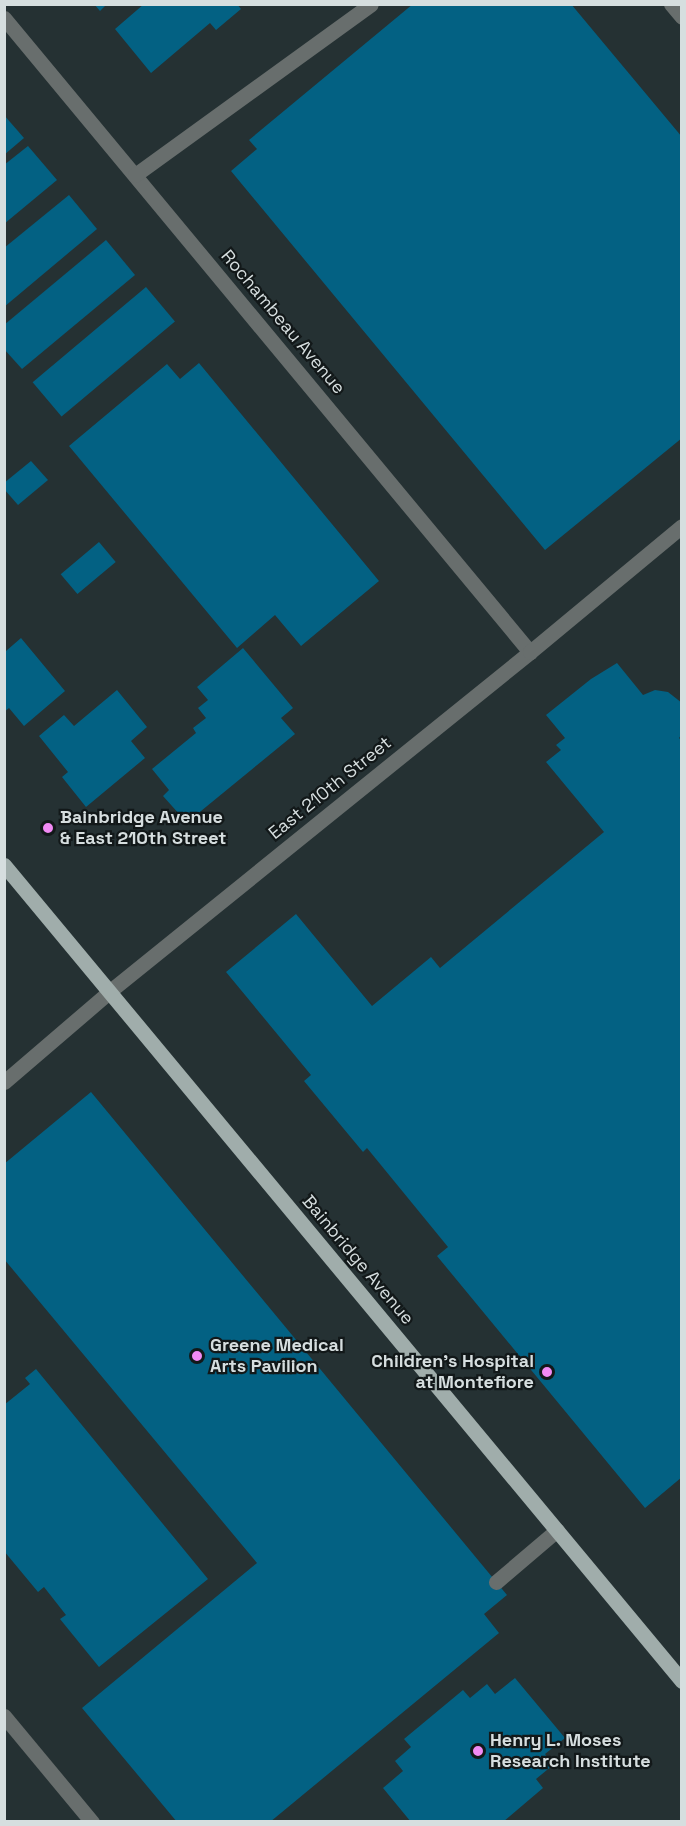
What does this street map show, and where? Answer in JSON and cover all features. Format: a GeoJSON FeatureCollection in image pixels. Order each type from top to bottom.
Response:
{"type":"FeatureCollection","features":[{"type":"Feature","properties":{"kind":"main road","name":"Bainbridge Avenue"},"geometry":{"type":"LineString","coordinates":[[4,865],[681,1681]]}},
{"type":"Feature","properties":{"kind":"street"},"geometry":{"type":"LineString","coordinates":[[135,175],[371,4]]}},
{"type":"Feature","properties":{"kind":"street"},"geometry":{"type":"LineString","coordinates":[[671,4],[681,17]]}},
{"type":"Feature","properties":{"kind":"street","name":"Rochambeau Avenue"},"geometry":{"type":"LineString","coordinates":[[4,18],[530,652]]}},
{"type":"Feature","properties":{"kind":"street","name":"East 210th Street"},"geometry":{"type":"LineString","coordinates":[[4,1082],[110,991],[530,652],[681,526]]}},
{"type":"Feature","properties":{"kind":"street"},"geometry":{"type":"LineString","coordinates":[[496,1582],[557,1530]]}},
{"type":"Feature","properties":{"kind":"street"},"geometry":{"type":"LineString","coordinates":[[4,1716],[92,1821]]}},
{"type":"Feature","properties":{"kind":"building"},"geometry":{"type":"Polygon","coordinates":[[[94,4],[107,4],[100,11],[94,4]]]}},
{"type":"Feature","properties":{"kind":"building"},"geometry":{"type":"Polygon","coordinates":[[[144,4],[237,4],[241,9],[216,30],[210,23],[151,73],[115,29],[144,4]]]}},
{"type":"Feature","properties":{"kind":"building"},"geometry":{"type":"Polygon","coordinates":[[[413,4],[571,4],[682,137],[682,438],[545,550],[231,171],[257,149],[249,140],[413,4]]]}},
{"type":"Feature","properties":{"kind":"building"},"geometry":{"type":"Polygon","coordinates":[[[4,115],[24,138],[4,155],[4,115]]]}},
{"type":"Feature","properties":{"kind":"building"},"geometry":{"type":"Polygon","coordinates":[[[28,146],[57,180],[4,224],[4,165],[28,146]]]}},
{"type":"Feature","properties":{"kind":"building"},"geometry":{"type":"Polygon","coordinates":[[[69,195],[97,229],[4,307],[4,248],[69,195]]]}},
{"type":"Feature","properties":{"kind":"building"},"geometry":{"type":"Polygon","coordinates":[[[106,240],[135,275],[22,369],[4,349],[4,325],[106,240]]]}},
{"type":"Feature","properties":{"kind":"building"},"geometry":{"type":"Polygon","coordinates":[[[146,287],[175,321],[62,417],[33,382],[146,287]]]}},
{"type":"Feature","properties":{"kind":"building"},"geometry":{"type":"Polygon","coordinates":[[[199,363],[379,581],[301,646],[275,615],[237,648],[69,446],[167,364],[180,379],[199,363]]]}},
{"type":"Feature","properties":{"kind":"building"},"geometry":{"type":"Polygon","coordinates":[[[31,461],[48,480],[18,505],[4,489],[4,483],[31,461]]]}},
{"type":"Feature","properties":{"kind":"building"},"geometry":{"type":"Polygon","coordinates":[[[99,542],[116,562],[77,594],[61,574],[99,542]]]}},
{"type":"Feature","properties":{"kind":"building"},"geometry":{"type":"Polygon","coordinates":[[[21,638],[65,691],[24,726],[9,708],[4,712],[4,649],[6,651],[21,638]]]}},
{"type":"Feature","properties":{"kind":"building"},"geometry":{"type":"Polygon","coordinates":[[[243,648],[293,708],[281,718],[295,734],[190,820],[184,812],[180,815],[163,796],[169,790],[152,769],[196,733],[193,728],[206,718],[198,708],[208,700],[197,687],[243,648]]]}},
{"type":"Feature","properties":{"kind":"building"},"geometry":{"type":"Polygon","coordinates":[[[617,663],[643,695],[655,690],[668,692],[682,703],[682,734],[679,738],[682,741],[682,1477],[645,1508],[437,1256],[448,1247],[367,1148],[363,1152],[304,1081],[311,1075],[226,972],[296,914],[372,1006],[431,957],[440,968],[604,832],[546,762],[561,750],[556,745],[565,738],[546,715],[591,679],[617,663]]]}},
{"type":"Feature","properties":{"kind":"building"},"geometry":{"type":"Polygon","coordinates":[[[117,690],[147,727],[131,741],[145,758],[86,807],[62,777],[68,772],[39,736],[64,715],[74,726],[117,690]]]}},
{"type":"Feature","properties":{"kind":"building"},"geometry":{"type":"Polygon","coordinates":[[[91,1092],[507,1595],[484,1614],[499,1633],[270,1822],[177,1822],[82,1708],[257,1563],[4,1259],[4,1164],[91,1092]]]}},
{"type":"Feature","properties":{"kind":"building"},"geometry":{"type":"Polygon","coordinates":[[[36,1369],[208,1579],[99,1667],[60,1619],[66,1615],[44,1587],[38,1592],[4,1551],[4,1405],[30,1384],[25,1378],[36,1369]]]}},
{"type":"Feature","properties":{"kind":"building","name":"Henry L. Moses Research Institute"},"geometry":{"type":"Polygon","coordinates":[[[515,1678],[565,1738],[545,1754],[553,1765],[536,1779],[543,1788],[503,1822],[411,1822],[383,1788],[403,1771],[395,1761],[411,1747],[404,1739],[463,1690],[470,1698],[487,1684],[495,1694],[515,1678]]]}},
{"type":"Feature","properties":{"kind":"place","name":"Bainbridge Avenue & East 210th Street"},"geometry":{"type":"Point","coordinates":[48,828]}},
{"type":"Feature","properties":{"kind":"place","name":"Greene Medical Arts Pavilion"},"geometry":{"type":"Point","coordinates":[197,1356]}},
{"type":"Feature","properties":{"kind":"place","name":"Children's Hospital at Montefiore"},"geometry":{"type":"Point","coordinates":[547,1372]}},
{"type":"Feature","properties":{"kind":"place","name":"Henry L. Moses Research Institute"},"geometry":{"type":"Point","coordinates":[478,1751]}}]}
